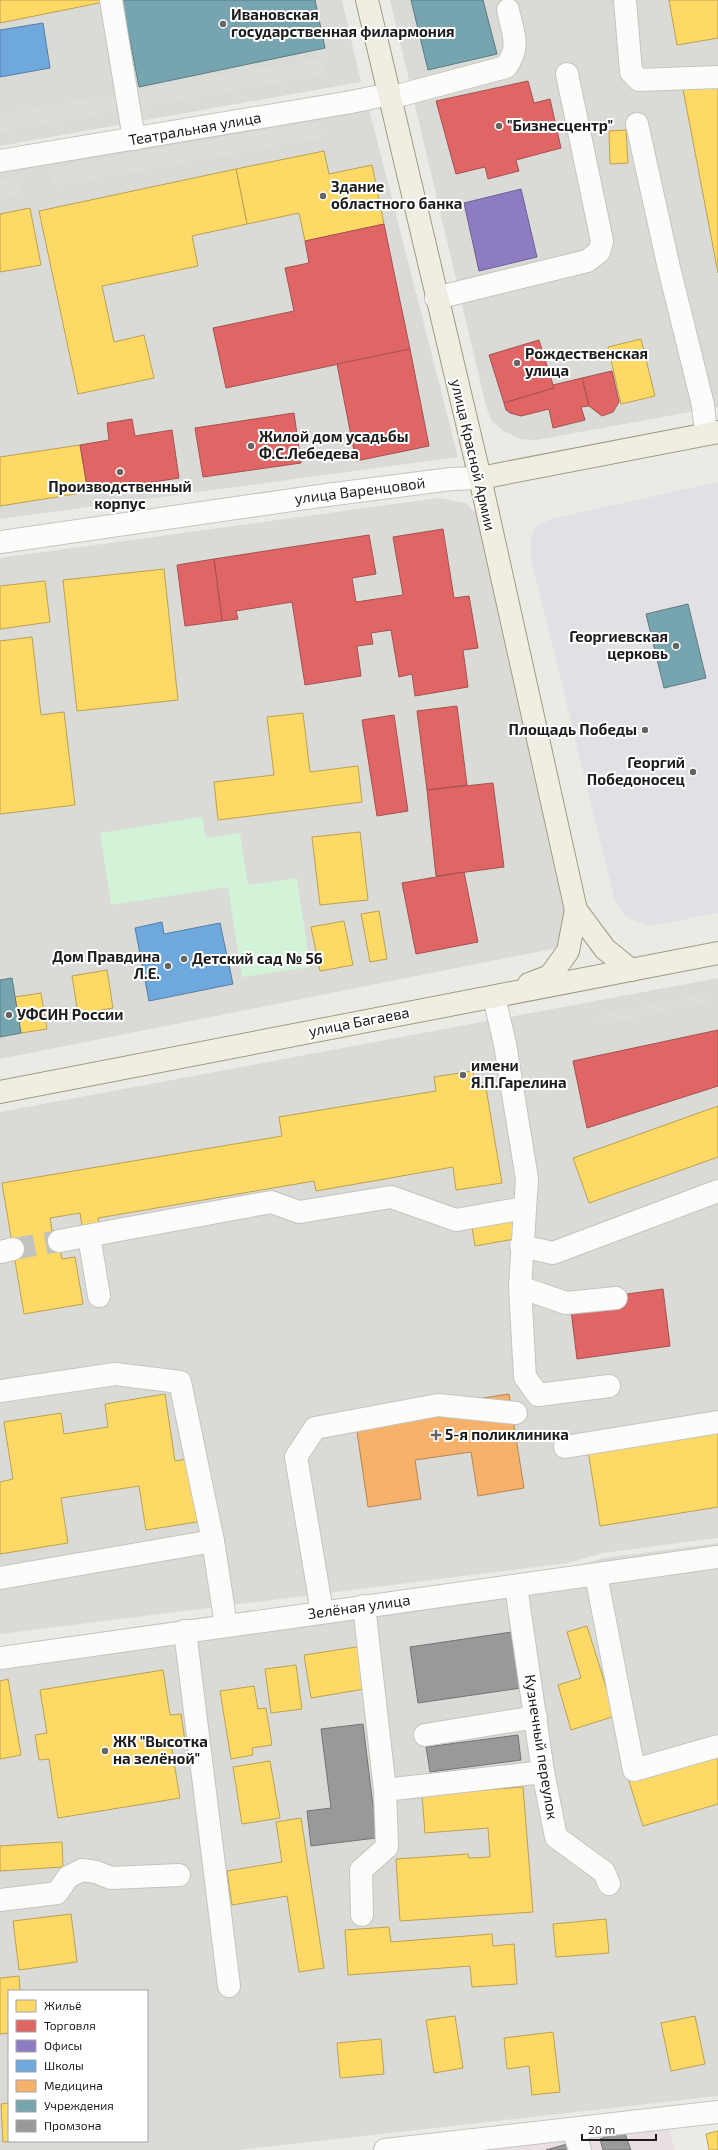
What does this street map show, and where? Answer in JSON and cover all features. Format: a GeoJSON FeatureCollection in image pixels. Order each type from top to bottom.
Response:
{"type":"FeatureCollection","features":[{"type":"Feature","properties":{"kind":"main road","name":"улица Красной Армии"},"geometry":{"type":"LineString","coordinates":[[367,0],[436,298],[480,478],[576,910],[568,951],[550,976],[494,997]]}},
{"type":"Feature","properties":{"kind":"main road","name":"улица Варенцовой"},"geometry":{"type":"LineString","coordinates":[[480,478],[712,433]]}},
{"type":"Feature","properties":{"kind":"main road","name":"улица Красной Армии"},"geometry":{"type":"LineString","coordinates":[[576,910],[605,949],[631,970]]}},
{"type":"Feature","properties":{"kind":"main road","name":"улица Багаева"},"geometry":{"type":"LineString","coordinates":[[0,1092],[718,953]]}},
{"type":"Feature","properties":{"kind":"street"},"geometry":{"type":"LineString","coordinates":[[111,0],[134,139]]}},
{"type":"Feature","properties":{"kind":"street"},"geometry":{"type":"LineString","coordinates":[[625,0],[632,72],[639,80],[718,78]]}},
{"type":"Feature","properties":{"kind":"street","name":"Театральная улица"},"geometry":{"type":"LineString","coordinates":[[0,161],[390,96],[506,67],[514,55],[516,45],[508,10]]}},
{"type":"Feature","properties":{"kind":"street"},"geometry":{"type":"LineString","coordinates":[[436,298],[587,261],[598,252],[602,241],[567,74]]}},
{"type":"Feature","properties":{"kind":"street"},"geometry":{"type":"LineString","coordinates":[[638,124],[669,268],[703,405],[712,433]]}},
{"type":"Feature","properties":{"kind":"street","name":"улица Варенцовой"},"geometry":{"type":"LineString","coordinates":[[0,542],[326,495],[451,479],[480,478]]}},
{"type":"Feature","properties":{"kind":"street"},"geometry":{"type":"LineString","coordinates":[[494,997],[505,1044],[527,1179],[521,1246],[520,1287],[525,1377],[538,1395],[609,1386]]}},
{"type":"Feature","properties":{"kind":"street"},"geometry":{"type":"LineString","coordinates":[[521,1246],[553,1253],[718,1191]]}},
{"type":"Feature","properties":{"kind":"street"},"geometry":{"type":"LineString","coordinates":[[59,1241],[271,1202],[298,1212],[391,1197],[456,1220],[524,1208]]}},
{"type":"Feature","properties":{"kind":"street"},"geometry":{"type":"LineString","coordinates":[[89,1236],[100,1296]]}},
{"type":"Feature","properties":{"kind":"street"},"geometry":{"type":"LineString","coordinates":[[520,1287],[566,1303],[616,1298]]}},
{"type":"Feature","properties":{"kind":"street"},"geometry":{"type":"LineString","coordinates":[[0,1391],[115,1374],[180,1382],[212,1541],[226,1625]]}},
{"type":"Feature","properties":{"kind":"street"},"geometry":{"type":"LineString","coordinates":[[322,1612],[296,1457],[315,1428],[438,1404],[516,1413]]}},
{"type":"Feature","properties":{"kind":"street"},"geometry":{"type":"LineString","coordinates":[[565,1447],[718,1422]]}},
{"type":"Feature","properties":{"kind":"street"},"geometry":{"type":"LineString","coordinates":[[0,1578],[212,1541]]}},
{"type":"Feature","properties":{"kind":"street","name":"Зелёная улица"},"geometry":{"type":"LineString","coordinates":[[0,1658],[226,1625],[718,1558]]}},
{"type":"Feature","properties":{"kind":"street"},"geometry":{"type":"LineString","coordinates":[[596,1575],[634,1770],[718,1746]]}},
{"type":"Feature","properties":{"kind":"street","name":"Кузнечный переулок"},"geometry":{"type":"LineString","coordinates":[[516,1586],[543,1772],[556,1837],[604,1872],[609,1884]]}},
{"type":"Feature","properties":{"kind":"street"},"geometry":{"type":"LineString","coordinates":[[362,1915],[361,1870],[388,1847],[385,1790],[364,1606]]}},
{"type":"Feature","properties":{"kind":"street"},"geometry":{"type":"LineString","coordinates":[[185,1631],[229,1986]]}},
{"type":"Feature","properties":{"kind":"street"},"geometry":{"type":"LineString","coordinates":[[425,1735],[536,1718]]}},
{"type":"Feature","properties":{"kind":"street"},"geometry":{"type":"LineString","coordinates":[[385,1790],[543,1772]]}},
{"type":"Feature","properties":{"kind":"street"},"geometry":{"type":"LineString","coordinates":[[0,1900],[57,1893],[68,1877],[82,1870],[96,1872],[111,1878],[179,1875]]}},
{"type":"Feature","properties":{"kind":"street"},"geometry":{"type":"LineString","coordinates":[[385,2150],[507,2144],[573,2129],[718,2112]]}},
{"type":"Feature","properties":{"kind":"street"},"geometry":{"type":"LineString","coordinates":[[573,2129],[580,2150]]}},
{"type":"Feature","properties":{"kind":"shaded area"},"geometry":{"type":"Polygon","coordinates":[[[0,0],[342,0],[361,82],[0,146],[0,0]]]}},
{"type":"Feature","properties":{"kind":"shaded area"},"geometry":{"type":"Polygon","coordinates":[[[390,0],[718,0],[718,407],[536,440],[521,439],[503,431],[491,420],[486,406],[390,0]]]}},
{"type":"Feature","properties":{"kind":"shaded area"},"geometry":{"type":"Polygon","coordinates":[[[322,58],[325,75],[0,132],[0,114],[322,58]]]}},
{"type":"Feature","properties":{"kind":"shaded area"},"geometry":{"type":"Polygon","coordinates":[[[369,109],[458,457],[0,519],[0,173],[369,109]]]}},
{"type":"Feature","properties":{"kind":"shaded area"},"geometry":{"type":"Polygon","coordinates":[[[320,121],[323,138],[53,187],[49,169],[320,121]]]}},
{"type":"Feature","properties":{"kind":"shaded area"},"geometry":{"type":"Polygon","coordinates":[[[17,177],[20,195],[0,198],[0,180],[17,177]]]}},
{"type":"Feature","properties":{"kind":"shaded area","name":"Площадь Победы"},"geometry":{"type":"Polygon","coordinates":[[[718,482],[718,913],[656,925],[647,925],[627,918],[615,901],[531,559],[531,536],[536,527],[550,519],[718,482]]]}},
{"type":"Feature","properties":{"kind":"shaded area"},"geometry":{"type":"Polygon","coordinates":[[[438,498],[466,503],[486,524],[577,944],[0,1059],[0,558],[438,498]]]}},
{"type":"Feature","properties":{"kind":"shaded area"},"geometry":{"type":"Polygon","coordinates":[[[718,978],[718,1538],[603,1553],[568,1563],[0,1634],[0,1112],[718,978]]]}},
{"type":"Feature","properties":{"kind":"shaded area"},"geometry":{"type":"Polygon","coordinates":[[[712,992],[714,1001],[599,1025],[597,1015],[712,992]]]}},
{"type":"Feature","properties":{"kind":"shaded area"},"geometry":{"type":"Polygon","coordinates":[[[718,1543],[718,2096],[239,2150],[0,2150],[0,1651],[570,1568],[603,1558],[718,1543]]]}},
{"type":"Feature","properties":{"kind":"shaded area"},"geometry":{"type":"Polygon","coordinates":[[[665,2112],[675,2150],[396,2150],[665,2112]]]}},
{"type":"Feature","properties":{"kind":"green space"},"geometry":{"type":"Polygon","coordinates":[[[202,817],[206,838],[240,833],[248,885],[297,878],[310,967],[242,977],[228,887],[111,905],[100,833],[202,817]]]}},
{"type":"Feature","properties":{"kind":"building: Жильё"},"geometry":{"type":"Polygon","coordinates":[[[0,0],[103,0],[104,2],[0,23],[0,0]]]}},
{"type":"Feature","properties":{"kind":"building: Жильё"},"geometry":{"type":"Polygon","coordinates":[[[669,0],[718,0],[718,38],[677,45],[669,0]]]}},
{"type":"Feature","properties":{"kind":"building: Жильё"},"geometry":{"type":"Polygon","coordinates":[[[718,82],[718,273],[683,89],[718,82]]]}},
{"type":"Feature","properties":{"kind":"building: Жильё"},"geometry":{"type":"Polygon","coordinates":[[[626,130],[628,163],[610,164],[609,131],[626,130]]]}},
{"type":"Feature","properties":{"kind":"building: Жильё"},"geometry":{"type":"Polygon","coordinates":[[[324,151],[329,174],[372,165],[384,224],[305,241],[299,213],[247,224],[236,169],[324,151]]]}},
{"type":"Feature","properties":{"kind":"building: Жильё"},"geometry":{"type":"Polygon","coordinates":[[[236,169],[247,224],[192,236],[198,266],[102,286],[114,342],[144,335],[154,378],[78,394],[39,211],[236,169]]]}},
{"type":"Feature","properties":{"kind":"building: Жильё"},"geometry":{"type":"Polygon","coordinates":[[[30,208],[41,265],[0,272],[0,214],[30,208]]]}},
{"type":"Feature","properties":{"kind":"building: Жильё"},"geometry":{"type":"Polygon","coordinates":[[[641,339],[655,396],[621,404],[608,347],[641,339]]]}},
{"type":"Feature","properties":{"kind":"building: Жильё"},"geometry":{"type":"Polygon","coordinates":[[[80,445],[88,492],[0,506],[0,457],[80,445]]]}},
{"type":"Feature","properties":{"kind":"building: Жильё"},"geometry":{"type":"Polygon","coordinates":[[[164,569],[178,700],[77,711],[63,580],[164,569]]]}},
{"type":"Feature","properties":{"kind":"building: Жильё"},"geometry":{"type":"Polygon","coordinates":[[[45,581],[50,622],[0,629],[0,586],[45,581]]]}},
{"type":"Feature","properties":{"kind":"building: Жильё"},"geometry":{"type":"Polygon","coordinates":[[[32,637],[41,715],[64,712],[75,805],[0,814],[0,641],[32,637]]]}},
{"type":"Feature","properties":{"kind":"building: Жильё"},"geometry":{"type":"Polygon","coordinates":[[[303,713],[310,772],[358,766],[362,802],[218,820],[214,782],[274,775],[267,717],[303,713]]]}},
{"type":"Feature","properties":{"kind":"building: Жильё"},"geometry":{"type":"Polygon","coordinates":[[[360,832],[368,900],[320,905],[312,837],[360,832]]]}},
{"type":"Feature","properties":{"kind":"building: Жильё"},"geometry":{"type":"Polygon","coordinates":[[[379,911],[387,959],[370,962],[361,914],[379,911]]]}},
{"type":"Feature","properties":{"kind":"building: Жильё"},"geometry":{"type":"Polygon","coordinates":[[[344,921],[353,965],[320,971],[311,927],[344,921]]]}},
{"type":"Feature","properties":{"kind":"building: Жильё"},"geometry":{"type":"Polygon","coordinates":[[[107,970],[113,1008],[78,1014],[72,976],[107,970]]]}},
{"type":"Feature","properties":{"kind":"building: Жильё"},"geometry":{"type":"Polygon","coordinates":[[[41,993],[47,1029],[21,1033],[15,997],[41,993]]]}},
{"type":"Feature","properties":{"kind":"building: Жильё"},"geometry":{"type":"Polygon","coordinates":[[[473,1071],[475,1084],[485,1082],[502,1183],[456,1190],[453,1167],[316,1191],[314,1181],[98,1218],[99,1224],[82,1226],[80,1213],[50,1218],[52,1231],[57,1230],[62,1259],[75,1257],[83,1304],[24,1314],[2,1183],[282,1136],[279,1117],[436,1091],[434,1077],[473,1071]]]}},
{"type":"Feature","properties":{"kind":"building: Жильё"},"geometry":{"type":"Polygon","coordinates":[[[718,1106],[718,1157],[589,1203],[573,1158],[718,1106]]]}},
{"type":"Feature","properties":{"kind":"building: Жильё"},"geometry":{"type":"Polygon","coordinates":[[[516,1219],[520,1238],[475,1246],[472,1227],[516,1219]]]}},
{"type":"Feature","properties":{"kind":"building: Жильё"},"geometry":{"type":"Polygon","coordinates":[[[165,1394],[175,1461],[199,1457],[209,1520],[146,1530],[139,1486],[61,1498],[68,1543],[0,1554],[0,1482],[13,1479],[4,1422],[61,1413],[64,1434],[108,1427],[105,1404],[165,1394]]]}},
{"type":"Feature","properties":{"kind":"building: Жильё"},"geometry":{"type":"Polygon","coordinates":[[[718,1428],[718,1507],[600,1526],[588,1450],[718,1428]]]}},
{"type":"Feature","properties":{"kind":"building: Жильё"},"geometry":{"type":"Polygon","coordinates":[[[587,1626],[615,1716],[571,1730],[558,1685],[581,1678],[567,1632],[587,1626]]]}},
{"type":"Feature","properties":{"kind":"building: Жильё"},"geometry":{"type":"Polygon","coordinates":[[[363,1646],[370,1688],[311,1698],[304,1655],[363,1646]]]}},
{"type":"Feature","properties":{"kind":"building: Жильё"},"geometry":{"type":"Polygon","coordinates":[[[296,1665],[302,1709],[271,1713],[265,1669],[296,1665]]]}},
{"type":"Feature","properties":{"kind":"building: Жильё","name":"ЖК \"Высотка на зелёной\""},"geometry":{"type":"Polygon","coordinates":[[[163,1670],[170,1715],[181,1714],[185,1741],[171,1744],[180,1798],[58,1818],[49,1759],[39,1760],[35,1735],[47,1733],[40,1690],[163,1670]]]}},
{"type":"Feature","properties":{"kind":"building: Жильё"},"geometry":{"type":"Polygon","coordinates":[[[8,1679],[21,1755],[0,1759],[0,1681],[8,1679]]]}},
{"type":"Feature","properties":{"kind":"building: Жильё"},"geometry":{"type":"Polygon","coordinates":[[[254,1686],[258,1709],[266,1708],[272,1745],[252,1748],[253,1755],[231,1759],[220,1691],[254,1686]]]}},
{"type":"Feature","properties":{"kind":"building: Жильё"},"geometry":{"type":"Polygon","coordinates":[[[718,1752],[718,1804],[643,1826],[628,1778],[718,1752]]]}},
{"type":"Feature","properties":{"kind":"building: Жильё"},"geometry":{"type":"Polygon","coordinates":[[[270,1761],[280,1818],[242,1824],[233,1767],[270,1761]]]}},
{"type":"Feature","properties":{"kind":"building: Жильё"},"geometry":{"type":"Polygon","coordinates":[[[523,1787],[533,1912],[400,1921],[396,1859],[468,1854],[469,1858],[490,1857],[488,1828],[425,1833],[422,1795],[523,1787]]]}},
{"type":"Feature","properties":{"kind":"building: Жильё"},"geometry":{"type":"Polygon","coordinates":[[[301,1818],[324,1968],[299,1972],[287,1896],[232,1905],[227,1871],[282,1862],[276,1822],[301,1818]]]}},
{"type":"Feature","properties":{"kind":"building: Жильё"},"geometry":{"type":"Polygon","coordinates":[[[62,1842],[63,1867],[0,1871],[0,1846],[62,1842]]]}},
{"type":"Feature","properties":{"kind":"building: Жильё"},"geometry":{"type":"Polygon","coordinates":[[[71,1914],[77,1962],[19,1970],[13,1921],[71,1914]]]}},
{"type":"Feature","properties":{"kind":"building: Жильё"},"geometry":{"type":"Polygon","coordinates":[[[606,1919],[609,1953],[556,1957],[553,1924],[606,1919]]]}},
{"type":"Feature","properties":{"kind":"building: Жильё"},"geometry":{"type":"Polygon","coordinates":[[[389,1927],[391,1942],[492,1934],[493,1946],[514,1944],[517,1984],[472,1987],[470,1966],[348,1975],[345,1930],[389,1927]]]}},
{"type":"Feature","properties":{"kind":"building: Жильё"},"geometry":{"type":"Polygon","coordinates":[[[19,1976],[20,1990],[8,1990],[8,2033],[0,2034],[0,1978],[19,1976]]]}},
{"type":"Feature","properties":{"kind":"building: Жильё"},"geometry":{"type":"Polygon","coordinates":[[[455,2016],[463,2068],[434,2073],[426,2020],[455,2016]]]}},
{"type":"Feature","properties":{"kind":"building: Жильё"},"geometry":{"type":"Polygon","coordinates":[[[695,2016],[705,2064],[671,2071],[661,2023],[695,2016]]]}},
{"type":"Feature","properties":{"kind":"building: Жильё"},"geometry":{"type":"Polygon","coordinates":[[[553,2032],[560,2092],[532,2095],[529,2066],[507,2069],[504,2038],[553,2032]]]}},
{"type":"Feature","properties":{"kind":"building: Жильё"},"geometry":{"type":"Polygon","coordinates":[[[381,2039],[384,2074],[340,2078],[337,2043],[381,2039]]]}},
{"type":"Feature","properties":{"kind":"building: Жильё"},"geometry":{"type":"Polygon","coordinates":[[[8,2103],[8,2142],[3,2142],[1,2104],[8,2103]]]}},
{"type":"Feature","properties":{"kind":"building: Жильё"},"geometry":{"type":"Polygon","coordinates":[[[718,2131],[718,2150],[709,2150],[706,2134],[718,2131]]]}},
{"type":"Feature","properties":{"kind":"building: Торговля","name":"\"Бизнесцентр\""},"geometry":{"type":"Polygon","coordinates":[[[528,81],[534,103],[550,99],[561,148],[516,160],[519,171],[488,179],[485,167],[456,174],[436,101],[528,81]]]}},
{"type":"Feature","properties":{"kind":"building: Торговля"},"geometry":{"type":"Polygon","coordinates":[[[384,224],[410,349],[226,388],[213,328],[294,311],[285,268],[309,263],[305,241],[384,224]]]}},
{"type":"Feature","properties":{"kind":"building: Торговля"},"geometry":{"type":"Polygon","coordinates":[[[539,340],[554,388],[504,403],[489,355],[539,340]]]}},
{"type":"Feature","properties":{"kind":"building: Торговля"},"geometry":{"type":"Polygon","coordinates":[[[410,349],[429,446],[356,461],[337,364],[410,349]]]}},
{"type":"Feature","properties":{"kind":"building: Торговля"},"geometry":{"type":"Polygon","coordinates":[[[612,371],[619,402],[613,412],[602,416],[589,406],[582,378],[612,371]]]}},
{"type":"Feature","properties":{"kind":"building: Торговля"},"geometry":{"type":"Polygon","coordinates":[[[582,378],[589,406],[581,407],[585,420],[553,428],[549,409],[521,416],[510,413],[506,410],[504,403],[554,388],[553,385],[582,378]]]}},
{"type":"Feature","properties":{"kind":"building: Торговля"},"geometry":{"type":"Polygon","coordinates":[[[294,413],[301,463],[203,477],[195,428],[294,413]]]}},
{"type":"Feature","properties":{"kind":"building: Торговля"},"geometry":{"type":"Polygon","coordinates":[[[132,419],[135,436],[172,430],[179,478],[88,492],[80,445],[109,440],[107,423],[132,419]]]}},
{"type":"Feature","properties":{"kind":"building: Торговля"},"geometry":{"type":"Polygon","coordinates":[[[443,529],[454,598],[469,596],[478,648],[463,650],[468,687],[415,696],[412,674],[399,677],[391,630],[371,633],[373,644],[357,646],[361,676],[305,685],[292,602],[236,611],[238,619],[222,621],[214,559],[369,535],[376,574],[352,578],[356,602],[403,595],[393,537],[443,529]]]}},
{"type":"Feature","properties":{"kind":"building: Торговля"},"geometry":{"type":"Polygon","coordinates":[[[214,559],[222,621],[185,626],[177,565],[214,559]]]}},
{"type":"Feature","properties":{"kind":"building: Торговля"},"geometry":{"type":"Polygon","coordinates":[[[457,706],[467,785],[427,790],[417,711],[457,706]]]}},
{"type":"Feature","properties":{"kind":"building: Торговля"},"geometry":{"type":"Polygon","coordinates":[[[394,715],[408,811],[377,816],[362,720],[394,715]]]}},
{"type":"Feature","properties":{"kind":"building: Торговля"},"geometry":{"type":"Polygon","coordinates":[[[493,783],[504,867],[436,876],[427,790],[493,783]]]}},
{"type":"Feature","properties":{"kind":"building: Торговля"},"geometry":{"type":"Polygon","coordinates":[[[464,872],[478,942],[416,954],[402,883],[464,872]]]}},
{"type":"Feature","properties":{"kind":"building: Торговля"},"geometry":{"type":"Polygon","coordinates":[[[718,1030],[718,1086],[587,1128],[573,1061],[718,1030]]]}},
{"type":"Feature","properties":{"kind":"building: Торговля"},"geometry":{"type":"Polygon","coordinates":[[[663,1289],[670,1346],[577,1359],[570,1302],[663,1289]]]}},
{"type":"Feature","properties":{"kind":"building: Офисы"},"geometry":{"type":"Polygon","coordinates":[[[521,189],[537,257],[479,271],[464,203],[521,189]]]}},
{"type":"Feature","properties":{"kind":"building: Школы"},"geometry":{"type":"Polygon","coordinates":[[[43,23],[50,68],[0,77],[0,30],[43,23]]]}},
{"type":"Feature","properties":{"kind":"building: Школы","name":"Детский сад № 56"},"geometry":{"type":"Polygon","coordinates":[[[162,922],[164,934],[220,923],[233,984],[149,1001],[135,928],[162,922]]]}},
{"type":"Feature","properties":{"kind":"building: Медицина","name":"5-я поликлиника"},"geometry":{"type":"Polygon","coordinates":[[[509,1394],[524,1488],[478,1496],[471,1452],[415,1460],[421,1499],[368,1507],[355,1418],[509,1394]]]}},
{"type":"Feature","properties":{"kind":"building: Учреждения","name":"Ивановская государственная филармония"},"geometry":{"type":"Polygon","coordinates":[[[122,0],[315,0],[325,48],[139,87],[122,0]]]}},
{"type":"Feature","properties":{"kind":"building: Учреждения"},"geometry":{"type":"Polygon","coordinates":[[[411,0],[483,0],[497,54],[428,70],[411,0]]]}},
{"type":"Feature","properties":{"kind":"building: Учреждения","name":"Георгиевская церковь"},"geometry":{"type":"Polygon","coordinates":[[[688,604],[706,678],[664,688],[646,614],[688,604]]]}},
{"type":"Feature","properties":{"kind":"building: Учреждения","name":"УФСИН России"},"geometry":{"type":"Polygon","coordinates":[[[12,978],[21,1033],[0,1037],[0,980],[12,978]]]}},
{"type":"Feature","properties":{"kind":"building: Промзона"},"geometry":{"type":"Polygon","coordinates":[[[512,1632],[521,1688],[418,1703],[410,1647],[512,1632]]]}},
{"type":"Feature","properties":{"kind":"building: Промзона"},"geometry":{"type":"Polygon","coordinates":[[[363,1724],[373,1806],[380,1805],[384,1837],[311,1846],[307,1811],[331,1808],[321,1729],[363,1724]]]}},
{"type":"Feature","properties":{"kind":"building: Промзона"},"geometry":{"type":"Polygon","coordinates":[[[518,1735],[521,1760],[430,1772],[426,1747],[518,1735]]]}},
{"type":"Feature","properties":{"kind":"building: Промзона"},"geometry":{"type":"Polygon","coordinates":[[[624,2131],[631,2150],[603,2150],[600,2139],[624,2131]]]}},
{"type":"Feature","properties":{"kind":"building: Промзона"},"geometry":{"type":"Polygon","coordinates":[[[574,2142],[576,2150],[546,2150],[574,2142]]]}},
{"type":"Feature","properties":{"kind":"tunnel"},"geometry":{"type":"LineString","coordinates":[[13,1249],[59,1241]]}},
{"type":"Feature","properties":{"kind":"place","name":"Ивановская государственная филармония"},"geometry":{"type":"Point","coordinates":[223,24]}},
{"type":"Feature","properties":{"kind":"place","name":"\"Бизнесцентр\""},"geometry":{"type":"Point","coordinates":[499,126]}},
{"type":"Feature","properties":{"kind":"place","name":"Здание областного банка"},"geometry":{"type":"Point","coordinates":[323,196]}},
{"type":"Feature","properties":{"kind":"place","name":"Рождественская улица"},"geometry":{"type":"Point","coordinates":[517,363]}},
{"type":"Feature","properties":{"kind":"place","name":"Жилой дом усадьбы Ф.С.Лебедева"},"geometry":{"type":"Point","coordinates":[251,446]}},
{"type":"Feature","properties":{"kind":"place","name":"Производственный корпус"},"geometry":{"type":"Point","coordinates":[120,472]}},
{"type":"Feature","properties":{"kind":"place","name":"Георгиевская церковь"},"geometry":{"type":"Point","coordinates":[676,646]}},
{"type":"Feature","properties":{"kind":"place","name":"Площадь Победы"},"geometry":{"type":"Point","coordinates":[645,730]}},
{"type":"Feature","properties":{"kind":"place","name":"Георгий Победоносец"},"geometry":{"type":"Point","coordinates":[693,772]}},
{"type":"Feature","properties":{"kind":"place","name":"Детский сад № 56"},"geometry":{"type":"Point","coordinates":[184,959]}},
{"type":"Feature","properties":{"kind":"place","name":"Дом Правдина Л.Е."},"geometry":{"type":"Point","coordinates":[168,966]}},
{"type":"Feature","properties":{"kind":"place","name":"УФСИН России"},"geometry":{"type":"Point","coordinates":[9,1015]}},
{"type":"Feature","properties":{"kind":"place","name":"имени Я.П.Гарелина"},"geometry":{"type":"Point","coordinates":[463,1075]}},
{"type":"Feature","properties":{"kind":"place","name":"5-я поликлиника"},"geometry":{"type":"Point","coordinates":[436,1435]}},
{"type":"Feature","properties":{"kind":"place","name":"ЖК \"Высотка на зелёной\""},"geometry":{"type":"Point","coordinates":[105,1751]}}]}
